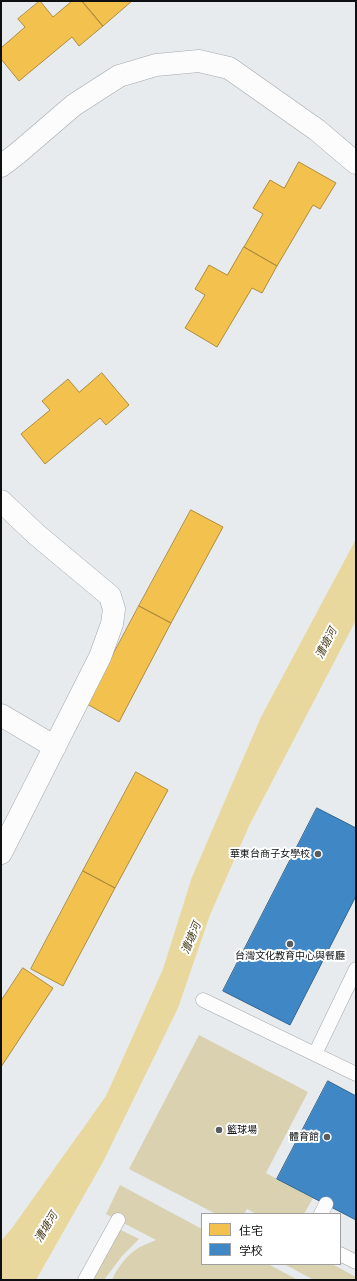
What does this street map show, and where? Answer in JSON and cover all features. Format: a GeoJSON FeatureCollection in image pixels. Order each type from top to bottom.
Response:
{"type":"FeatureCollection","features":[{"type":"Feature","properties":{"kind":"street"},"geometry":{"type":"LineString","coordinates":[[1,166],[74,104],[119,76],[156,65],[199,61],[229,68],[317,130],[356,163]]}},
{"type":"Feature","properties":{"kind":"street"},"geometry":{"type":"LineString","coordinates":[[1,501],[37,535],[110,596],[114,609],[112,624],[100,657],[1,853]]}},
{"type":"Feature","properties":{"kind":"street"},"geometry":{"type":"LineString","coordinates":[[1,715],[55,747]]}},
{"type":"Feature","properties":{"kind":"lane"},"geometry":{"type":"LineString","coordinates":[[315,1054],[356,969]]}},
{"type":"Feature","properties":{"kind":"lane"},"geometry":{"type":"LineString","coordinates":[[203,1000],[356,1074]]}},
{"type":"Feature","properties":{"kind":"lane"},"geometry":{"type":"LineString","coordinates":[[85,1280],[118,1220]]}},
{"type":"Feature","properties":{"kind":"lane"},"geometry":{"type":"LineString","coordinates":[[341,1254],[356,1262]]}},
{"type":"Feature","properties":{"kind":"shaded area","name":"籃球場"},"geometry":{"type":"Polygon","coordinates":[[[199,1035],[308,1092],[266,1173],[313,1198],[305,1213],[254,1213],[247,1209],[245,1213],[214,1213],[129,1169],[199,1035]]]}},
{"type":"Feature","properties":{"kind":"shaded area"},"geometry":{"type":"Polygon","coordinates":[[[120,1185],[201,1228],[201,1265],[270,1265],[298,1280],[112,1280],[120,1266],[130,1254],[140,1247],[156,1240],[106,1214],[120,1185]]]}},
{"type":"Feature","properties":{"kind":"shaded area"},"geometry":{"type":"Polygon","coordinates":[[[119,1229],[139,1239],[122,1256],[104,1280],[91,1280],[119,1229]]]}},
{"type":"Feature","properties":{"kind":"shaded area"},"geometry":{"type":"Polygon","coordinates":[[[286,1265],[334,1265],[356,1277],[356,1280],[314,1280],[286,1265]]]}},
{"type":"Feature","properties":{"kind":"water","name":"漕塘河"},"geometry":{"type":"Polygon","coordinates":[[[356,539],[356,620],[249,826],[210,915],[178,1008],[103,1162],[36,1280],[1,1280],[1,1241],[12,1228],[106,1096],[163,969],[192,877],[261,717],[356,539]]]}},
{"type":"Feature","properties":{"kind":"building: 住宅"},"geometry":{"type":"Polygon","coordinates":[[[40,1],[53,17],[72,1],[82,1],[103,26],[79,46],[72,37],[19,81],[1,59],[1,48],[25,27],[18,19],[40,1]]]}},
{"type":"Feature","properties":{"kind":"building: 住宅"},"geometry":{"type":"Polygon","coordinates":[[[82,1],[132,1],[103,26],[82,1]]]}},
{"type":"Feature","properties":{"kind":"building: 住宅"},"geometry":{"type":"Polygon","coordinates":[[[299,162],[336,183],[320,209],[313,205],[277,266],[244,247],[263,214],[253,208],[270,180],[284,188],[299,162]]]}},
{"type":"Feature","properties":{"kind":"building: 住宅"},"geometry":{"type":"Polygon","coordinates":[[[244,247],[277,266],[262,293],[252,288],[217,347],[185,328],[205,295],[195,289],[209,265],[227,275],[244,247]]]}},
{"type":"Feature","properties":{"kind":"building: 住宅"},"geometry":{"type":"Polygon","coordinates":[[[102,373],[129,405],[106,425],[100,418],[45,464],[21,434],[50,410],[42,401],[68,379],[79,392],[102,373]]]}},
{"type":"Feature","properties":{"kind":"building: 住宅"},"geometry":{"type":"Polygon","coordinates":[[[191,510],[223,527],[171,623],[139,606],[191,510]]]}},
{"type":"Feature","properties":{"kind":"building: 住宅"},"geometry":{"type":"Polygon","coordinates":[[[139,606],[171,623],[119,722],[87,704],[139,606]]]}},
{"type":"Feature","properties":{"kind":"building: 住宅"},"geometry":{"type":"Polygon","coordinates":[[[136,772],[168,790],[115,888],[83,871],[136,772]]]}},
{"type":"Feature","properties":{"kind":"building: 住宅"},"geometry":{"type":"Polygon","coordinates":[[[83,871],[115,888],[63,986],[31,969],[83,871]]]}},
{"type":"Feature","properties":{"kind":"building: 住宅"},"geometry":{"type":"Polygon","coordinates":[[[23,968],[53,988],[1,1067],[1,1001],[23,968]]]}},
{"type":"Feature","properties":{"kind":"building: 学校","name":"台灣文化教育中心與餐廳"},"geometry":{"type":"Polygon","coordinates":[[[317,808],[356,828],[356,896],[290,1025],[223,991],[317,808]]]}},
{"type":"Feature","properties":{"kind":"building: 学校","name":"體育館"},"geometry":{"type":"Polygon","coordinates":[[[328,1081],[356,1096],[356,1220],[277,1179],[328,1081]]]}},
{"type":"Feature","properties":{"kind":"place","name":"華東台商子女學校"},"geometry":{"type":"Point","coordinates":[318,854]}},
{"type":"Feature","properties":{"kind":"place","name":"台灣文化教育中心與餐廳"},"geometry":{"type":"Point","coordinates":[290,944]}},
{"type":"Feature","properties":{"kind":"place","name":"籃球場"},"geometry":{"type":"Point","coordinates":[219,1130]}},
{"type":"Feature","properties":{"kind":"place","name":"體育館"},"geometry":{"type":"Point","coordinates":[327,1137]}}]}
